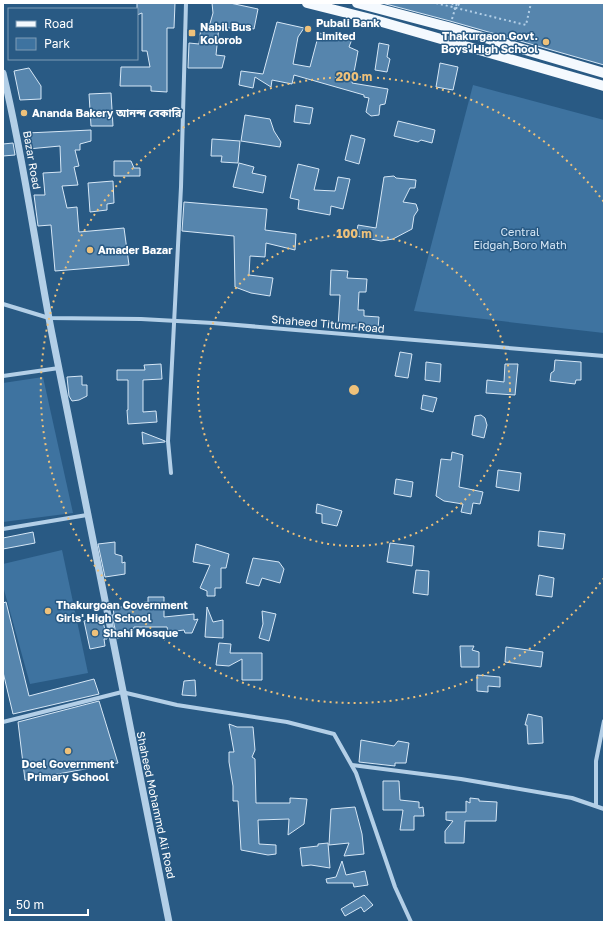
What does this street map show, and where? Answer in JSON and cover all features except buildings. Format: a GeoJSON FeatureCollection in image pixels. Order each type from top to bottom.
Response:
{"type":"FeatureCollection","features":[{"type":"Feature","properties":{"kind":"main road"},"geometry":{"type":"LineString","coordinates":[[307,3],[375,20],[604,86]]}},
{"type":"Feature","properties":{"kind":"main road"},"geometry":{"type":"LineString","coordinates":[[357,3],[448,27],[604,73]]}},
{"type":"Feature","properties":{"kind":"street"},"geometry":{"type":"LineString","coordinates":[[171,472],[168,441],[175,321],[186,3]]}},
{"type":"Feature","properties":{"kind":"street","name":"Bazar Road"},"geometry":{"type":"LineString","coordinates":[[3,73],[18,140],[49,318],[87,515]]}},
{"type":"Feature","properties":{"kind":"street","name":"Shaheed Titumr Road"},"geometry":{"type":"LineString","coordinates":[[3,304],[49,318],[175,321],[604,356]]}},
{"type":"Feature","properties":{"kind":"street"},"geometry":{"type":"LineString","coordinates":[[3,376],[59,368]]}},
{"type":"Feature","properties":{"kind":"street"},"geometry":{"type":"LineString","coordinates":[[3,529],[87,515]]}},
{"type":"Feature","properties":{"kind":"street","name":"Shaheed Mohammd Ali Road"},"geometry":{"type":"LineString","coordinates":[[87,515],[169,922]]}},
{"type":"Feature","properties":{"kind":"street"},"geometry":{"type":"LineString","coordinates":[[3,722],[122,692],[177,705],[286,722],[334,734],[356,773],[395,887],[411,922]]}},
{"type":"Feature","properties":{"kind":"street"},"geometry":{"type":"LineString","coordinates":[[596,806],[596,761],[604,721]]}},
{"type":"Feature","properties":{"kind":"street"},"geometry":{"type":"LineString","coordinates":[[352,765],[461,779],[572,798],[604,809]]}},
{"type":"Feature","properties":{"kind":"path"},"geometry":{"type":"LineString","coordinates":[[436,3],[526,25],[531,3]]}},
{"type":"Feature","properties":{"kind":"path"},"geometry":{"type":"LineString","coordinates":[[452,3],[455,8]]}},
{"type":"Feature","properties":{"kind":"path"},"geometry":{"type":"LineString","coordinates":[[455,8],[457,3]]}},
{"type":"Feature","properties":{"kind":"path"},"geometry":{"type":"LineString","coordinates":[[455,8],[460,3]]}},
{"type":"Feature","properties":{"kind":"green space","name":"Central Eidgah,Boro Math"},"geometry":{"type":"Polygon","coordinates":[[[473,85],[604,120],[604,333],[414,311],[473,85]]]}},
{"type":"Feature","properties":{"kind":"green space"},"geometry":{"type":"Polygon","coordinates":[[[43,377],[73,513],[3,522],[3,383],[43,377]]]}},
{"type":"Feature","properties":{"kind":"green space"},"geometry":{"type":"Polygon","coordinates":[[[62,550],[88,673],[30,684],[3,586],[3,564],[62,550]]]}},
{"type":"Feature","properties":{"kind":"place","name":"Pubali Bank Limited"},"geometry":{"type":"Point","coordinates":[308,29]}},
{"type":"Feature","properties":{"kind":"place","name":"Nabil Bus Kolorob"},"geometry":{"type":"Point","coordinates":[192,33]}},
{"type":"Feature","properties":{"kind":"place","name":"Thakurgaon Govt. Boys' High School"},"geometry":{"type":"Point","coordinates":[546,42]}},
{"type":"Feature","properties":{"kind":"place","name":"Ananda Bakery আনন্দ বেকারি"},"geometry":{"type":"Point","coordinates":[24,113]}},
{"type":"Feature","properties":{"kind":"place","name":"Amader Bazar"},"geometry":{"type":"Point","coordinates":[90,250]}},
{"type":"Feature","properties":{"kind":"place","name":"Thakurgoan Government Girls' High School"},"geometry":{"type":"Point","coordinates":[48,611]}},
{"type":"Feature","properties":{"kind":"place","name":"Shahi Mosque"},"geometry":{"type":"Point","coordinates":[95,633]}},
{"type":"Feature","properties":{"kind":"place","name":"Doel Government Primary School"},"geometry":{"type":"Point","coordinates":[68,751]}}]}
